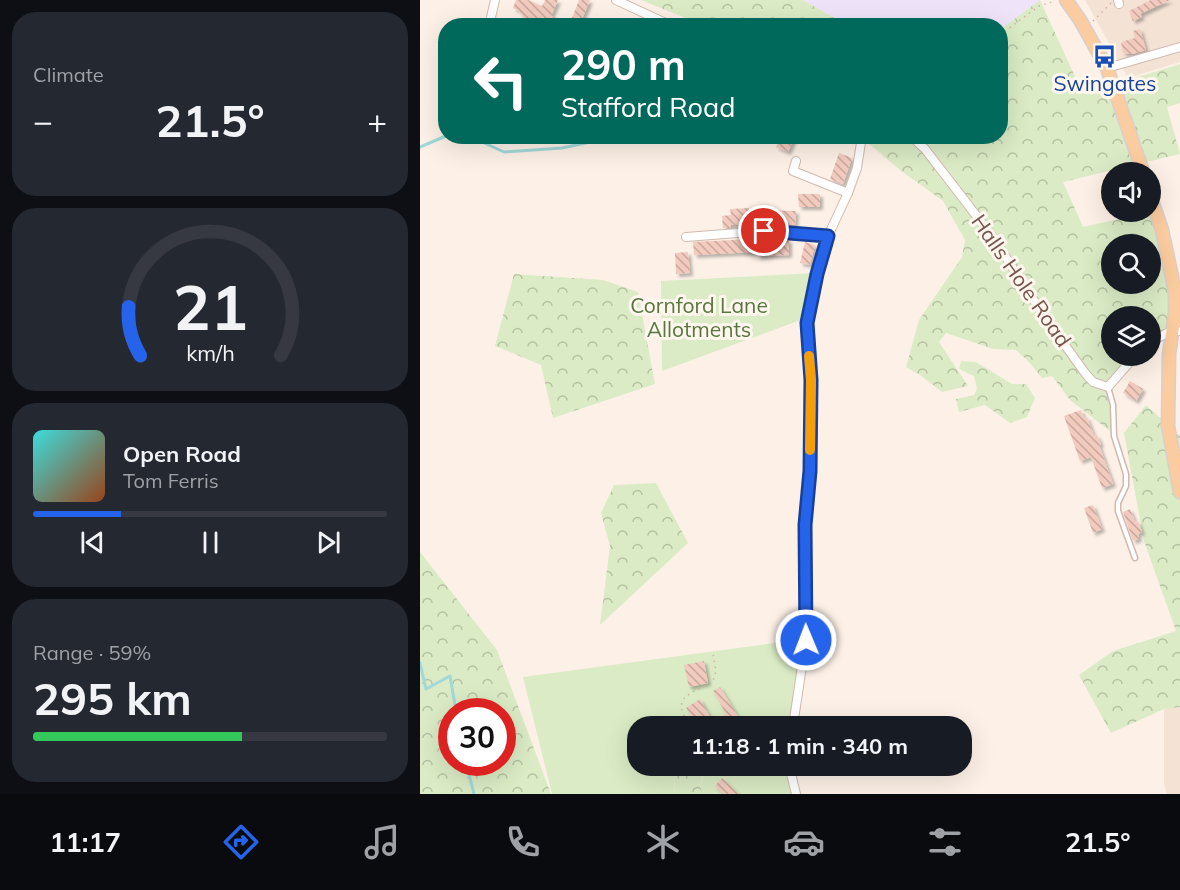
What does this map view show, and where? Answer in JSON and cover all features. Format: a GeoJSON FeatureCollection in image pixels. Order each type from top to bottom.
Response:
{"type":"FeatureCollection","features":[{"type":"Feature","properties":{"kind":"main road"},"geometry":{"type":"LineString","coordinates":[[1066,0],[1107,68],[1140,162]]}},
{"type":"Feature","properties":{"kind":"main road"},"geometry":{"type":"LineString","coordinates":[[1159,222],[1175,291],[1176,331],[1168,426],[1180,492]]}},
{"type":"Feature","properties":{"kind":"street"},"geometry":{"type":"LineString","coordinates":[[491,18],[495,0]]}},
{"type":"Feature","properties":{"kind":"street"},"geometry":{"type":"LineString","coordinates":[[616,0],[655,18]]}},
{"type":"Feature","properties":{"kind":"street"},"geometry":{"type":"LineString","coordinates":[[1107,68],[1180,47]]}},
{"type":"Feature","properties":{"kind":"street"},"geometry":{"type":"LineString","coordinates":[[795,716],[806,640],[805,525],[810,471],[811,380],[807,323],[828,236],[857,168],[860,144]]}},
{"type":"Feature","properties":{"kind":"street","name":"Halls Hole Road"},"geometry":{"type":"LineString","coordinates":[[920,144],[992,236],[1085,374],[1093,382],[1108,387]]}},
{"type":"Feature","properties":{"kind":"street"},"geometry":{"type":"LineString","coordinates":[[796,161],[793,171],[848,193]]}},
{"type":"Feature","properties":{"kind":"street"},"geometry":{"type":"LineString","coordinates":[[686,237],[764,231],[828,236]]}},
{"type":"Feature","properties":{"kind":"street"},"geometry":{"type":"LineString","coordinates":[[1161,337],[1176,331]]}},
{"type":"Feature","properties":{"kind":"street"},"geometry":{"type":"LineString","coordinates":[[1108,387],[1126,366]]}},
{"type":"Feature","properties":{"kind":"street"},"geometry":{"type":"LineString","coordinates":[[792,776],[796,794]]}},
{"type":"Feature","properties":{"kind":"lane"},"geometry":{"type":"LineString","coordinates":[[1108,387],[1113,405],[1114,436],[1126,474],[1126,486],[1118,503],[1118,511],[1135,558]]}},
{"type":"Feature","properties":{"kind":"path"},"geometry":{"type":"LineString","coordinates":[[1008,29],[1039,6],[1060,0]]}},
{"type":"Feature","properties":{"kind":"path"},"geometry":{"type":"LineString","coordinates":[[1091,23],[1117,1]]}},
{"type":"Feature","properties":{"kind":"path"},"geometry":{"type":"LineString","coordinates":[[686,716],[682,704],[684,698],[689,692],[713,681],[716,671],[713,654]]}},
{"type":"Feature","properties":{"kind":"shaded area"},"geometry":{"type":"Polygon","coordinates":[[[803,0],[1040,0],[1008,24],[1008,18],[835,18],[803,0]]]}},
{"type":"Feature","properties":{"kind":"shaded area"},"geometry":{"type":"Polygon","coordinates":[[[1085,0],[1180,0],[1180,62],[1128,78],[1085,0]]]}},
{"type":"Feature","properties":{"kind":"shaded area"},"geometry":{"type":"Polygon","coordinates":[[[1180,707],[1180,794],[1167,794],[1164,784],[1164,709],[1180,707]]]}},
{"type":"Feature","properties":{"kind":"green space"},"geometry":{"type":"Polygon","coordinates":[[[641,0],[803,0],[835,18],[686,18],[641,0]]]}},
{"type":"Feature","properties":{"kind":"green space"},"geometry":{"type":"Polygon","coordinates":[[[1040,0],[1083,94],[1180,64],[1180,103],[1167,107],[1180,154],[1147,162],[1101,162],[1101,173],[1063,182],[1083,227],[1105,222],[1153,222],[1157,234],[1101,234],[1101,294],[1161,294],[1161,247],[1168,270],[1170,323],[1161,332],[1161,306],[1101,306],[1101,366],[1127,366],[1105,387],[1113,421],[1110,431],[1070,400],[1052,376],[1042,378],[1016,350],[993,349],[946,333],[939,342],[968,386],[942,392],[906,367],[919,320],[962,257],[965,240],[943,201],[869,144],[1008,144],[1008,24],[1040,0]]]}},
{"type":"Feature","properties":{"kind":"green space","name":"Cornford Lane Allotments"},"geometry":{"type":"Polygon","coordinates":[[[815,273],[806,318],[662,371],[661,281],[815,273]]]}},
{"type":"Feature","properties":{"kind":"green space"},"geometry":{"type":"Polygon","coordinates":[[[514,274],[603,280],[638,292],[655,384],[553,418],[541,365],[495,346],[514,274]]]}},
{"type":"Feature","properties":{"kind":"green space"},"geometry":{"type":"Polygon","coordinates":[[[961,361],[976,362],[1012,384],[1026,384],[1035,398],[1027,417],[1010,423],[985,405],[959,412],[956,399],[974,395],[977,389],[974,376],[959,369],[961,361]]]}},
{"type":"Feature","properties":{"kind":"green space"},"geometry":{"type":"Polygon","coordinates":[[[1146,405],[1180,436],[1180,707],[1164,709],[1111,733],[1079,675],[1113,651],[1176,631],[1144,541],[1124,433],[1146,405]]]}},
{"type":"Feature","properties":{"kind":"green space"},"geometry":{"type":"Polygon","coordinates":[[[656,483],[688,543],[600,625],[610,546],[601,513],[614,485],[656,483]]]}},
{"type":"Feature","properties":{"kind":"green space"},"geometry":{"type":"Polygon","coordinates":[[[420,552],[497,650],[515,698],[438,698],[438,776],[516,776],[516,701],[551,794],[420,794],[420,552]]]}},
{"type":"Feature","properties":{"kind":"green space"},"geometry":{"type":"Polygon","coordinates":[[[804,639],[794,716],[627,716],[627,776],[676,776],[675,794],[552,794],[523,677],[804,639]]]}},
{"type":"Feature","properties":{"kind":"green space"},"geometry":{"type":"Polygon","coordinates":[[[676,776],[703,776],[700,785],[702,794],[675,794],[676,776]]]}},
{"type":"Feature","properties":{"kind":"green space"},"geometry":{"type":"Polygon","coordinates":[[[703,776],[792,776],[796,794],[702,794],[700,785],[703,776]]]}},
{"type":"Feature","properties":{"kind":"building"},"geometry":{"type":"Polygon","coordinates":[[[516,0],[528,0],[542,6],[545,0],[558,0],[551,16],[556,18],[524,18],[519,13],[520,11],[513,8],[516,0]]]}},
{"type":"Feature","properties":{"kind":"building"},"geometry":{"type":"Polygon","coordinates":[[[579,0],[590,0],[582,18],[572,18],[579,0]]]}},
{"type":"Feature","properties":{"kind":"building"},"geometry":{"type":"Polygon","coordinates":[[[1151,0],[1170,0],[1140,14],[1142,17],[1133,21],[1129,11],[1151,0]]]}},
{"type":"Feature","properties":{"kind":"building"},"geometry":{"type":"Polygon","coordinates":[[[1140,29],[1146,50],[1132,54],[1123,53],[1121,42],[1135,38],[1133,31],[1140,29]]]}},
{"type":"Feature","properties":{"kind":"building"},"geometry":{"type":"Polygon","coordinates":[[[777,144],[792,144],[788,152],[776,147],[777,144]]]}},
{"type":"Feature","properties":{"kind":"building"},"geometry":{"type":"Polygon","coordinates":[[[839,153],[852,158],[843,184],[830,179],[839,153]]]}},
{"type":"Feature","properties":{"kind":"building"},"geometry":{"type":"Polygon","coordinates":[[[798,194],[820,194],[820,207],[799,207],[798,194]]]}},
{"type":"Feature","properties":{"kind":"building"},"geometry":{"type":"Polygon","coordinates":[[[749,208],[749,210],[796,211],[795,225],[748,224],[723,228],[722,216],[731,215],[730,209],[749,208]]]}},
{"type":"Feature","properties":{"kind":"building"},"geometry":{"type":"Polygon","coordinates":[[[752,239],[752,243],[789,240],[789,255],[758,256],[757,252],[694,255],[693,242],[752,239]]]}},
{"type":"Feature","properties":{"kind":"building"},"geometry":{"type":"Polygon","coordinates":[[[805,242],[815,245],[810,265],[800,263],[805,242]]]}},
{"type":"Feature","properties":{"kind":"building"},"geometry":{"type":"Polygon","coordinates":[[[688,252],[690,273],[676,274],[675,253],[688,252]]]}},
{"type":"Feature","properties":{"kind":"building"},"geometry":{"type":"Polygon","coordinates":[[[1130,381],[1143,389],[1136,401],[1123,393],[1130,381]]]}},
{"type":"Feature","properties":{"kind":"building"},"geometry":{"type":"Polygon","coordinates":[[[1081,410],[1084,418],[1087,417],[1094,436],[1097,435],[1101,444],[1099,445],[1113,484],[1102,488],[1091,457],[1080,461],[1064,416],[1081,410]]]}},
{"type":"Feature","properties":{"kind":"building"},"geometry":{"type":"Polygon","coordinates":[[[1093,505],[1102,529],[1093,533],[1084,508],[1093,505]]]}},
{"type":"Feature","properties":{"kind":"building"},"geometry":{"type":"Polygon","coordinates":[[[1130,509],[1142,532],[1138,534],[1139,539],[1133,541],[1123,512],[1130,509]]]}},
{"type":"Feature","properties":{"kind":"building"},"geometry":{"type":"Polygon","coordinates":[[[704,661],[708,683],[689,687],[684,665],[704,661]]]}},
{"type":"Feature","properties":{"kind":"building"},"geometry":{"type":"Polygon","coordinates":[[[720,687],[738,716],[723,716],[726,714],[713,691],[720,687]]]}},
{"type":"Feature","properties":{"kind":"building"},"geometry":{"type":"Polygon","coordinates":[[[700,699],[710,716],[691,716],[686,708],[700,699]]]}},
{"type":"Feature","properties":{"kind":"building"},"geometry":{"type":"Polygon","coordinates":[[[722,778],[739,794],[723,794],[715,786],[722,778]]]}},
{"type":"Feature","properties":{"kind":"waterway"},"geometry":{"type":"LineString","coordinates":[[420,147],[438,139]]}},
{"type":"Feature","properties":{"kind":"waterway"},"geometry":{"type":"LineString","coordinates":[[486,144],[504,152],[562,148],[581,144]]}},
{"type":"Feature","properties":{"kind":"waterway"},"geometry":{"type":"LineString","coordinates":[[420,663],[426,689],[450,676],[454,698]]}},
{"type":"Feature","properties":{"kind":"waterway"},"geometry":{"type":"LineString","coordinates":[[470,776],[474,794]]}},
{"type":"Feature","properties":{"kind":"slow traffic"},"geometry":{"type":"LineString","coordinates":[[809,356],[810,450]]}},
{"type":"Feature","properties":{"kind":"place","name":"Swingates"},"geometry":{"type":"Point","coordinates":[1105,56]}},
{"type":"Feature","properties":{"kind":"route"},"geometry":{"type":"LineString","coordinates":[[764,231],[828,236],[807,323],[811,380],[810,471],[805,525],[806,640]]}}]}
